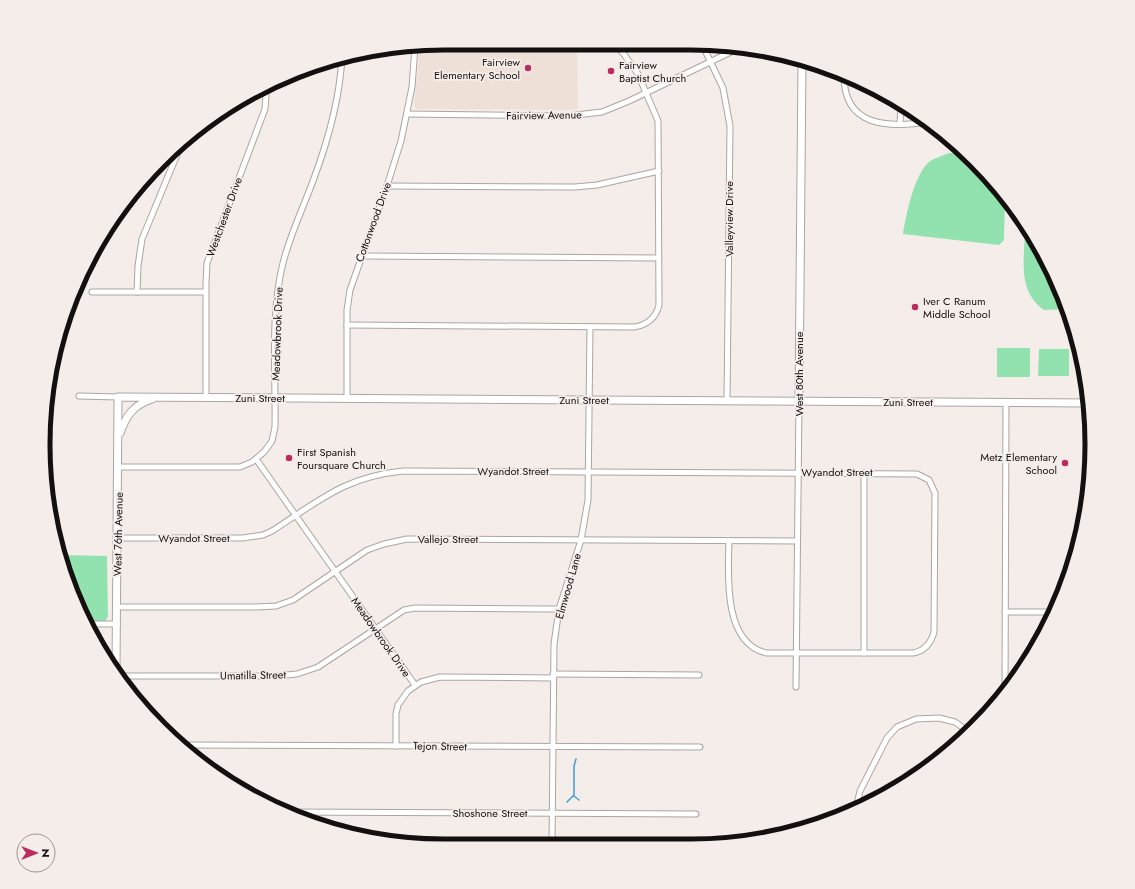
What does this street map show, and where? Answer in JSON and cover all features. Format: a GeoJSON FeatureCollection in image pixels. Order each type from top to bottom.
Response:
{"type":"FeatureCollection","features":[{"type":"Feature","properties":{"kind":"street"},"geometry":{"type":"LineString","coordinates":[[347,326],[590,328],[634,327],[647,324],[655,315],[659,305],[658,121],[647,93],[632,65],[619,50]]}},
{"type":"Feature","properties":{"kind":"street","name":"Cottonwood Drive"},"geometry":{"type":"LineString","coordinates":[[347,399],[347,326],[350,290],[387,186],[407,114],[412,88],[415,51]]}},
{"type":"Feature","properties":{"kind":"street","name":"Valleyview Drive"},"geometry":{"type":"LineString","coordinates":[[705,51],[723,88],[730,126],[727,400]]}},
{"type":"Feature","properties":{"kind":"street","name":"Fairview Avenue"},"geometry":{"type":"LineString","coordinates":[[407,114],[577,116],[602,112],[647,93],[730,52]]}},
{"type":"Feature","properties":{"kind":"street","name":"Meadowbrook Drive"},"geometry":{"type":"LineString","coordinates":[[341,63],[338,98],[328,137],[286,250],[280,274],[276,312],[275,427],[272,441],[256,460],[415,685]]}},
{"type":"Feature","properties":{"kind":"street","name":"West 80th Avenue"},"geometry":{"type":"LineString","coordinates":[[796,687],[802,66]]}},
{"type":"Feature","properties":{"kind":"street"},"geometry":{"type":"LineString","coordinates":[[844,82],[845,95],[851,107],[858,114],[874,122],[900,124],[919,123]]}},
{"type":"Feature","properties":{"kind":"street","name":"Westchester Drive"},"geometry":{"type":"LineString","coordinates":[[206,398],[206,272],[210,253],[265,109],[265,93]]}},
{"type":"Feature","properties":{"kind":"street"},"geometry":{"type":"LineString","coordinates":[[900,124],[901,111]]}},
{"type":"Feature","properties":{"kind":"street"},"geometry":{"type":"LineString","coordinates":[[137,292],[138,266],[142,239],[175,157]]}},
{"type":"Feature","properties":{"kind":"street"},"geometry":{"type":"LineString","coordinates":[[387,186],[575,187],[604,184],[659,171]]}},
{"type":"Feature","properties":{"kind":"street"},"geometry":{"type":"LineString","coordinates":[[361,256],[658,258]]}},
{"type":"Feature","properties":{"kind":"street"},"geometry":{"type":"LineString","coordinates":[[92,292],[205,292]]}},
{"type":"Feature","properties":{"kind":"street","name":"Elmwood Lane"},"geometry":{"type":"LineString","coordinates":[[552,839],[553,676],[555,634],[559,609],[581,540],[588,500],[590,328]]}},
{"type":"Feature","properties":{"kind":"street","name":"Zuni Street"},"geometry":{"type":"LineString","coordinates":[[79,396],[1083,403]]}},
{"type":"Feature","properties":{"kind":"street","name":"West 76th Avenue"},"geometry":{"type":"LineString","coordinates":[[116,664],[118,397]]}},
{"type":"Feature","properties":{"kind":"street"},"geometry":{"type":"LineString","coordinates":[[118,437],[124,422],[134,408],[147,401],[160,397]]}},
{"type":"Feature","properties":{"kind":"street"},"geometry":{"type":"LineString","coordinates":[[1006,402],[1006,679]]}},
{"type":"Feature","properties":{"kind":"street"},"geometry":{"type":"LineString","coordinates":[[118,467],[236,468],[256,460]]}},
{"type":"Feature","properties":{"kind":"street","name":"Wyandot Street"},"geometry":{"type":"LineString","coordinates":[[118,538],[254,537],[268,533],[341,486],[359,479],[384,473],[424,470],[912,473],[925,477],[932,484],[935,497],[934,632],[927,646],[913,653],[864,653]]}},
{"type":"Feature","properties":{"kind":"street"},"geometry":{"type":"LineString","coordinates":[[728,541],[728,597],[744,639],[753,648],[761,651],[797,653],[864,653],[864,473]]}},
{"type":"Feature","properties":{"kind":"street","name":"Vallejo Street"},"geometry":{"type":"LineString","coordinates":[[117,607],[276,606],[301,596],[367,550],[397,540],[797,541]]}},
{"type":"Feature","properties":{"kind":"street","name":"Umatilla Street"},"geometry":{"type":"LineString","coordinates":[[125,676],[275,676],[296,674],[324,664],[396,614],[411,608],[559,609]]}},
{"type":"Feature","properties":{"kind":"street"},"geometry":{"type":"LineString","coordinates":[[1005,612],[1047,612]]}},
{"type":"Feature","properties":{"kind":"street"},"geometry":{"type":"LineString","coordinates":[[94,624],[116,624]]}},
{"type":"Feature","properties":{"kind":"street"},"geometry":{"type":"LineString","coordinates":[[396,746],[396,714],[398,705],[408,691],[415,685],[428,679],[440,677],[699,675]]}},
{"type":"Feature","properties":{"kind":"street"},"geometry":{"type":"LineString","coordinates":[[858,801],[860,791],[887,738],[897,727],[916,719],[939,718],[955,722],[963,729]]}},
{"type":"Feature","properties":{"kind":"street","name":"Tejon Street"},"geometry":{"type":"LineString","coordinates":[[189,745],[700,747]]}},
{"type":"Feature","properties":{"kind":"street","name":"Shoshone Street"},"geometry":{"type":"LineString","coordinates":[[302,812],[696,814]]}},
{"type":"Feature","properties":{"kind":"shaded area"},"geometry":{"type":"Polygon","coordinates":[[[577,50],[578,109],[417,109],[414,106],[420,51],[577,50]]]}},
{"type":"Feature","properties":{"kind":"green space"},"geometry":{"type":"Polygon","coordinates":[[[949,153],[956,153],[987,184],[1003,204],[1005,206],[1004,240],[999,245],[903,234],[915,185],[924,168],[933,159],[949,153]]]}},
{"type":"Feature","properties":{"kind":"green space"},"geometry":{"type":"Polygon","coordinates":[[[1025,235],[1044,270],[1061,309],[1044,310],[1035,302],[1029,293],[1026,283],[1024,261],[1025,235]]]}},
{"type":"Feature","properties":{"kind":"green space"},"geometry":{"type":"Polygon","coordinates":[[[997,348],[1030,348],[1030,377],[997,377],[997,348]]]}},
{"type":"Feature","properties":{"kind":"green space"},"geometry":{"type":"Polygon","coordinates":[[[1039,349],[1069,349],[1069,376],[1038,376],[1039,349]]]}},
{"type":"Feature","properties":{"kind":"green space"},"geometry":{"type":"Polygon","coordinates":[[[66,555],[107,556],[108,616],[105,622],[93,622],[80,595],[66,555]]]}},
{"type":"Feature","properties":{"kind":"waterway"},"geometry":{"type":"LineString","coordinates":[[567,802],[574,795],[574,766],[576,759]]}},
{"type":"Feature","properties":{"kind":"waterway"},"geometry":{"type":"LineString","coordinates":[[574,796],[579,800]]}},
{"type":"Feature","properties":{"kind":"place","name":"Fairview Elementary School"},"geometry":{"type":"Point","coordinates":[528,68]}},
{"type":"Feature","properties":{"kind":"place","name":"Fairview Baptist Church"},"geometry":{"type":"Point","coordinates":[611,71]}},
{"type":"Feature","properties":{"kind":"place","name":"Iver C Ranum Middle School"},"geometry":{"type":"Point","coordinates":[915,307]}},
{"type":"Feature","properties":{"kind":"place","name":"First Spanish Foursquare Church"},"geometry":{"type":"Point","coordinates":[289,458]}},
{"type":"Feature","properties":{"kind":"place","name":"Metz Elementary School"},"geometry":{"type":"Point","coordinates":[1065,463]}}]}
